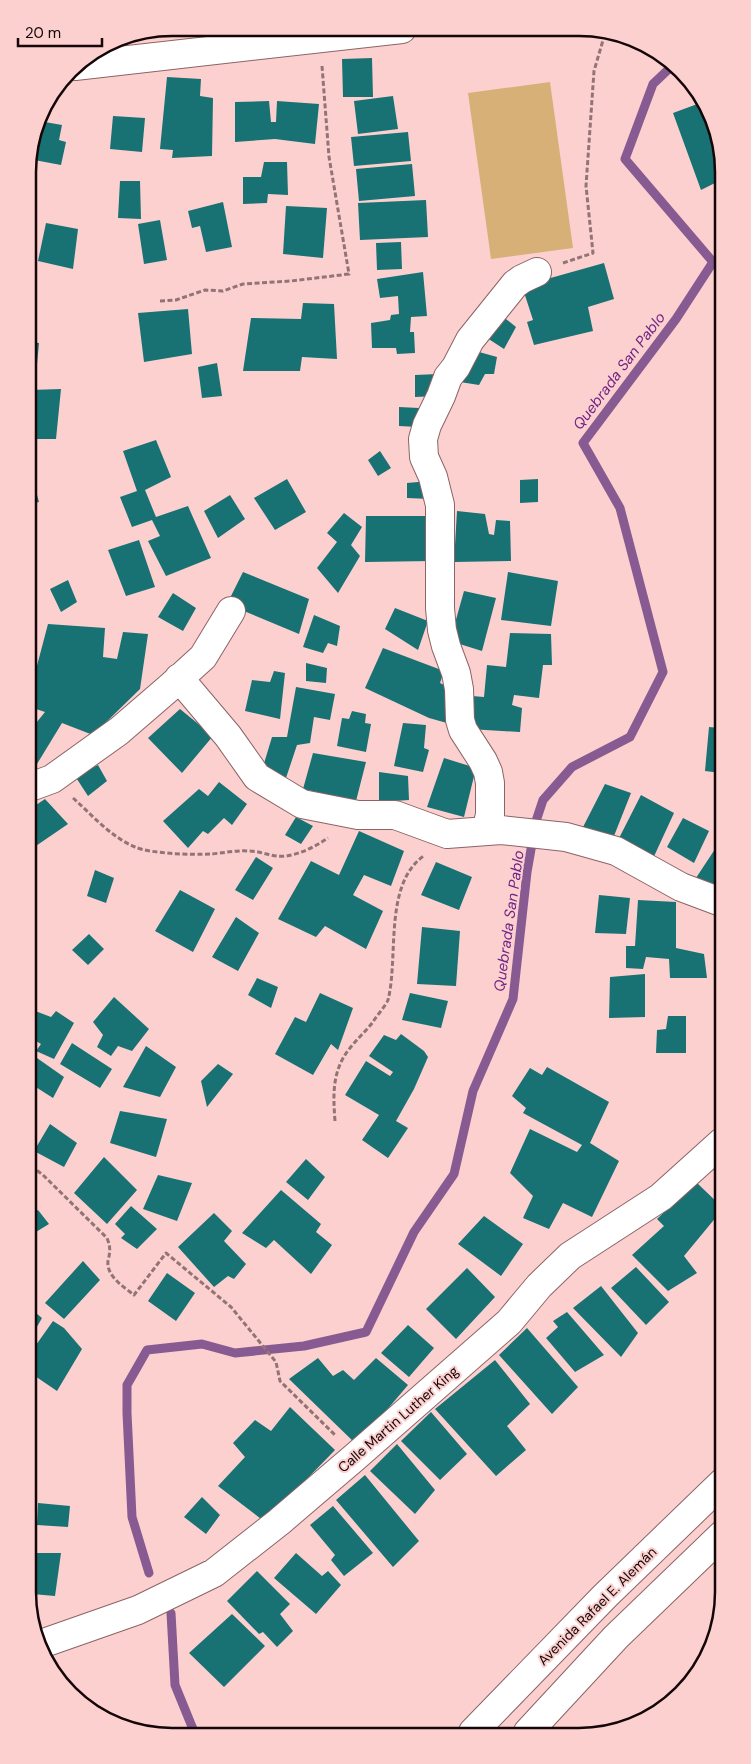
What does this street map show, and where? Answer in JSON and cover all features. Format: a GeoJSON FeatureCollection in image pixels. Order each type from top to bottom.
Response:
{"type":"FeatureCollection","features":[{"type":"Feature","properties":{"kind":"street"},"geometry":{"type":"LineString","coordinates":[[91,63],[342,36]]}},
{"type":"Feature","properties":{"kind":"street"},"geometry":{"type":"LineString","coordinates":[[486,832],[490,815],[490,783],[483,761],[462,730],[460,720],[460,689],[442,630],[440,608],[440,505],[434,478],[424,457],[423,439],[426,425],[441,396],[448,377],[456,367],[470,340],[515,284],[537,272]]}},
{"type":"Feature","properties":{"kind":"street"},"geometry":{"type":"LineString","coordinates":[[41,783],[119,731],[203,657],[231,611]]}},
{"type":"Feature","properties":{"kind":"street"},"geometry":{"type":"LineString","coordinates":[[179,678],[228,736],[257,777],[302,804],[358,815],[395,815],[447,834],[515,831],[566,838],[616,851],[682,887],[714,899]]}},
{"type":"Feature","properties":{"kind":"street","name":"Calle Martin Luther King"},"geometry":{"type":"LineString","coordinates":[[46,1642],[138,1610],[214,1573],[279,1522],[509,1322],[539,1286],[570,1256],[661,1197],[714,1149]]}},
{"type":"Feature","properties":{"kind":"street","name":"Avenida Rafael E. Alemán"},"geometry":{"type":"LineString","coordinates":[[477,1728],[606,1596],[714,1491]]}},
{"type":"Feature","properties":{"kind":"street"},"geometry":{"type":"LineString","coordinates":[[532,1728],[616,1638],[714,1543]]}},
{"type":"Feature","properties":{"kind":"path"},"geometry":{"type":"LineString","coordinates":[[537,272],[593,253],[586,186],[594,71],[604,38]]}},
{"type":"Feature","properties":{"kind":"path"},"geometry":{"type":"LineString","coordinates":[[160,301],[176,300],[205,290],[223,291],[243,284],[292,281],[350,274],[329,157],[324,91],[316,39]]}},
{"type":"Feature","properties":{"kind":"path"},"geometry":{"type":"LineString","coordinates":[[41,783],[56,784],[112,833],[137,848],[157,852],[208,854],[251,851],[278,857],[308,849],[330,836]]}},
{"type":"Feature","properties":{"kind":"path"},"geometry":{"type":"LineString","coordinates":[[336,1121],[334,1090],[339,1066],[351,1047],[363,1035],[387,1003],[392,974],[398,900],[410,869],[431,851]]}},
{"type":"Feature","properties":{"kind":"path"},"geometry":{"type":"LineString","coordinates":[[36,1170],[107,1238],[111,1248],[108,1266],[110,1273],[118,1283],[134,1295],[166,1253],[231,1307],[276,1362],[280,1381],[355,1457]]}},
{"type":"Feature","properties":{"kind":"shaded area"},"geometry":{"type":"Polygon","coordinates":[[[550,82],[573,248],[491,259],[468,93],[550,82]]]}},
{"type":"Feature","properties":{"kind":"building"},"geometry":{"type":"Polygon","coordinates":[[[372,58],[373,97],[343,97],[342,59],[372,58]]]}},
{"type":"Feature","properties":{"kind":"building"},"geometry":{"type":"Polygon","coordinates":[[[167,77],[201,79],[200,96],[213,98],[212,156],[172,158],[173,150],[160,149],[167,77]]]}},
{"type":"Feature","properties":{"kind":"building"},"geometry":{"type":"Polygon","coordinates":[[[393,96],[398,129],[358,134],[354,101],[393,96]]]}},
{"type":"Feature","properties":{"kind":"building"},"geometry":{"type":"Polygon","coordinates":[[[269,101],[271,122],[276,122],[277,101],[319,104],[315,144],[275,139],[235,142],[235,102],[269,101]]]}},
{"type":"Feature","properties":{"kind":"building"},"geometry":{"type":"Polygon","coordinates":[[[697,104],[704,120],[714,154],[715,183],[701,190],[673,113],[697,104]]]}},
{"type":"Feature","properties":{"kind":"building"},"geometry":{"type":"Polygon","coordinates":[[[113,116],[145,118],[142,152],[110,149],[113,116]]]}},
{"type":"Feature","properties":{"kind":"building"},"geometry":{"type":"Polygon","coordinates":[[[46,122],[62,125],[59,140],[66,142],[61,165],[37,160],[41,137],[46,122]]]}},
{"type":"Feature","properties":{"kind":"building"},"geometry":{"type":"Polygon","coordinates":[[[408,132],[411,161],[354,166],[351,137],[408,132]]]}},
{"type":"Feature","properties":{"kind":"building"},"geometry":{"type":"Polygon","coordinates":[[[264,162],[287,162],[288,195],[268,194],[267,203],[243,204],[243,177],[261,177],[264,162]]]}},
{"type":"Feature","properties":{"kind":"building"},"geometry":{"type":"Polygon","coordinates":[[[412,164],[415,196],[359,201],[356,169],[412,164]]]}},
{"type":"Feature","properties":{"kind":"building"},"geometry":{"type":"Polygon","coordinates":[[[120,181],[140,181],[141,219],[118,218],[120,181]]]}},
{"type":"Feature","properties":{"kind":"building"},"geometry":{"type":"Polygon","coordinates":[[[426,200],[428,237],[360,240],[358,203],[426,200]]]}},
{"type":"Feature","properties":{"kind":"building"},"geometry":{"type":"Polygon","coordinates":[[[223,202],[232,247],[206,252],[200,226],[192,228],[188,211],[223,202]]]}},
{"type":"Feature","properties":{"kind":"building"},"geometry":{"type":"Polygon","coordinates":[[[286,206],[327,208],[323,258],[283,254],[286,206]]]}},
{"type":"Feature","properties":{"kind":"building"},"geometry":{"type":"Polygon","coordinates":[[[160,220],[167,260],[144,264],[138,224],[160,220]]]}},
{"type":"Feature","properties":{"kind":"building"},"geometry":{"type":"Polygon","coordinates":[[[46,223],[78,229],[73,269],[38,261],[46,223]]]}},
{"type":"Feature","properties":{"kind":"building"},"geometry":{"type":"Polygon","coordinates":[[[401,242],[402,269],[377,270],[376,243],[401,242]]]}},
{"type":"Feature","properties":{"kind":"building"},"geometry":{"type":"Polygon","coordinates":[[[604,263],[614,299],[588,307],[593,331],[534,345],[527,322],[533,320],[522,286],[604,263]]]}},
{"type":"Feature","properties":{"kind":"building"},"geometry":{"type":"Polygon","coordinates":[[[423,272],[427,316],[411,317],[410,332],[414,332],[415,353],[397,354],[396,348],[372,348],[371,323],[390,320],[391,315],[399,314],[398,296],[380,298],[377,279],[423,272]]]}},
{"type":"Feature","properties":{"kind":"building"},"geometry":{"type":"Polygon","coordinates":[[[303,303],[334,304],[337,359],[302,357],[300,371],[243,371],[251,318],[301,319],[303,303]]]}},
{"type":"Feature","properties":{"kind":"building"},"geometry":{"type":"Polygon","coordinates":[[[188,309],[192,354],[144,362],[138,313],[188,309]]]}},
{"type":"Feature","properties":{"kind":"building"},"geometry":{"type":"Polygon","coordinates":[[[501,315],[516,327],[504,349],[484,336],[501,315]]]}},
{"type":"Feature","properties":{"kind":"building"},"geometry":{"type":"Polygon","coordinates":[[[37,343],[39,343],[37,366],[37,343]]]}},
{"type":"Feature","properties":{"kind":"building"},"geometry":{"type":"Polygon","coordinates":[[[472,350],[497,357],[494,374],[485,374],[479,385],[460,382],[472,350]]]}},
{"type":"Feature","properties":{"kind":"building"},"geometry":{"type":"Polygon","coordinates":[[[217,363],[222,396],[202,398],[198,367],[217,363]]]}},
{"type":"Feature","properties":{"kind":"building"},"geometry":{"type":"Polygon","coordinates":[[[438,374],[437,396],[415,397],[415,375],[438,374]]]}},
{"type":"Feature","properties":{"kind":"building"},"geometry":{"type":"Polygon","coordinates":[[[61,389],[56,439],[37,439],[37,390],[61,389]]]}},
{"type":"Feature","properties":{"kind":"building"},"geometry":{"type":"Polygon","coordinates":[[[399,407],[419,408],[418,427],[399,426],[399,407]]]}},
{"type":"Feature","properties":{"kind":"building"},"geometry":{"type":"Polygon","coordinates":[[[156,440],[171,477],[145,490],[156,517],[188,506],[211,558],[166,576],[148,541],[160,536],[152,520],[132,527],[120,497],[137,491],[123,451],[156,440]]]}},
{"type":"Feature","properties":{"kind":"building"},"geometry":{"type":"Polygon","coordinates":[[[380,451],[391,468],[378,476],[368,460],[380,451]]]}},
{"type":"Feature","properties":{"kind":"building"},"geometry":{"type":"Polygon","coordinates":[[[287,479],[306,512],[275,530],[254,498],[287,479]]]}},
{"type":"Feature","properties":{"kind":"building"},"geometry":{"type":"Polygon","coordinates":[[[538,479],[538,502],[520,503],[520,480],[538,479]]]}},
{"type":"Feature","properties":{"kind":"building"},"geometry":{"type":"Polygon","coordinates":[[[429,481],[430,499],[407,498],[407,483],[429,481]]]}},
{"type":"Feature","properties":{"kind":"building"},"geometry":{"type":"Polygon","coordinates":[[[230,495],[245,519],[218,538],[204,511],[230,495]]]}},
{"type":"Feature","properties":{"kind":"building"},"geometry":{"type":"Polygon","coordinates":[[[457,511],[485,514],[489,534],[494,535],[496,520],[510,521],[511,561],[454,562],[457,511]]]}},
{"type":"Feature","properties":{"kind":"building"},"geometry":{"type":"Polygon","coordinates":[[[344,513],[362,527],[351,545],[360,556],[338,593],[317,568],[337,542],[327,533],[344,513]]]}},
{"type":"Feature","properties":{"kind":"building"},"geometry":{"type":"Polygon","coordinates":[[[366,516],[431,516],[432,561],[365,562],[366,516]]]}},
{"type":"Feature","properties":{"kind":"building"},"geometry":{"type":"Polygon","coordinates":[[[139,540],[155,587],[126,596],[108,550],[139,540]]]}},
{"type":"Feature","properties":{"kind":"building"},"geometry":{"type":"Polygon","coordinates":[[[243,572],[309,599],[299,634],[227,604],[243,572]]]}},
{"type":"Feature","properties":{"kind":"building"},"geometry":{"type":"Polygon","coordinates":[[[508,572],[558,581],[551,626],[501,620],[508,572]]]}},
{"type":"Feature","properties":{"kind":"building"},"geometry":{"type":"Polygon","coordinates":[[[68,580],[77,602],[61,612],[50,589],[68,580]]]}},
{"type":"Feature","properties":{"kind":"building"},"geometry":{"type":"Polygon","coordinates":[[[464,591],[496,598],[482,651],[450,641],[464,591]]]}},
{"type":"Feature","properties":{"kind":"building"},"geometry":{"type":"Polygon","coordinates":[[[173,593],[196,608],[183,631],[158,617],[173,593]]]}},
{"type":"Feature","properties":{"kind":"building"},"geometry":{"type":"Polygon","coordinates":[[[395,608],[428,621],[418,650],[385,629],[395,608]]]}},
{"type":"Feature","properties":{"kind":"building"},"geometry":{"type":"Polygon","coordinates":[[[314,615],[340,626],[337,646],[328,643],[323,653],[303,647],[314,615]]]}},
{"type":"Feature","properties":{"kind":"building"},"geometry":{"type":"Polygon","coordinates":[[[48,624],[105,628],[103,657],[117,659],[123,632],[148,634],[140,689],[93,735],[62,723],[37,764],[37,722],[45,712],[37,709],[37,667],[48,624]]]}},
{"type":"Feature","properties":{"kind":"building"},"geometry":{"type":"Polygon","coordinates":[[[510,633],[551,634],[552,665],[543,665],[539,698],[514,695],[512,705],[522,708],[520,732],[469,729],[472,696],[484,697],[487,665],[506,667],[510,633]]]}},
{"type":"Feature","properties":{"kind":"building"},"geometry":{"type":"Polygon","coordinates":[[[383,648],[444,671],[440,683],[454,690],[447,723],[429,718],[365,688],[383,648]]]}},
{"type":"Feature","properties":{"kind":"building"},"geometry":{"type":"Polygon","coordinates":[[[306,663],[327,668],[326,683],[306,681],[306,663]]]}},
{"type":"Feature","properties":{"kind":"building"},"geometry":{"type":"Polygon","coordinates":[[[274,671],[285,673],[280,719],[245,711],[252,680],[270,682],[274,671]]]}},
{"type":"Feature","properties":{"kind":"building"},"geometry":{"type":"Polygon","coordinates":[[[296,687],[335,694],[330,720],[314,717],[310,743],[297,745],[286,778],[262,770],[272,737],[287,737],[296,687]]]}},
{"type":"Feature","properties":{"kind":"building"},"geometry":{"type":"Polygon","coordinates":[[[180,709],[213,736],[182,773],[148,738],[180,709]]]}},
{"type":"Feature","properties":{"kind":"building"},"geometry":{"type":"Polygon","coordinates":[[[352,711],[366,714],[365,723],[371,724],[366,752],[337,746],[342,718],[349,719],[352,711]]]}},
{"type":"Feature","properties":{"kind":"building"},"geometry":{"type":"Polygon","coordinates":[[[403,723],[426,725],[424,748],[429,750],[423,772],[394,766],[403,723]]]}},
{"type":"Feature","properties":{"kind":"building"},"geometry":{"type":"Polygon","coordinates":[[[709,727],[715,728],[715,772],[705,771],[709,727]]]}},
{"type":"Feature","properties":{"kind":"building"},"geometry":{"type":"Polygon","coordinates":[[[313,753],[366,762],[356,801],[303,789],[313,753]]]}},
{"type":"Feature","properties":{"kind":"building"},"geometry":{"type":"Polygon","coordinates":[[[444,758],[476,768],[464,817],[427,807],[444,758]]]}},
{"type":"Feature","properties":{"kind":"building"},"geometry":{"type":"Polygon","coordinates":[[[98,765],[107,781],[88,796],[75,776],[98,765]]]}},
{"type":"Feature","properties":{"kind":"building"},"geometry":{"type":"Polygon","coordinates":[[[379,772],[408,776],[409,800],[379,802],[379,772]]]}},
{"type":"Feature","properties":{"kind":"building"},"geometry":{"type":"Polygon","coordinates":[[[219,782],[247,804],[232,825],[224,818],[208,834],[203,831],[188,848],[163,821],[199,789],[208,796],[219,782]]]}},
{"type":"Feature","properties":{"kind":"building"},"geometry":{"type":"Polygon","coordinates":[[[605,784],[631,793],[612,841],[582,829],[605,784]]]}},
{"type":"Feature","properties":{"kind":"building"},"geometry":{"type":"Polygon","coordinates":[[[641,795],[674,813],[650,865],[615,846],[641,795]]]}},
{"type":"Feature","properties":{"kind":"building"},"geometry":{"type":"Polygon","coordinates":[[[45,799],[68,824],[37,846],[37,805],[45,799]]]}},
{"type":"Feature","properties":{"kind":"building"},"geometry":{"type":"Polygon","coordinates":[[[296,817],[313,826],[301,844],[285,835],[296,817]]]}},
{"type":"Feature","properties":{"kind":"building"},"geometry":{"type":"Polygon","coordinates":[[[683,818],[709,831],[694,863],[667,847],[683,818]]]}},
{"type":"Feature","properties":{"kind":"building"},"geometry":{"type":"Polygon","coordinates":[[[359,831],[404,851],[391,886],[364,875],[353,895],[383,911],[366,949],[325,926],[316,937],[278,919],[311,861],[339,875],[359,831]]]}},
{"type":"Feature","properties":{"kind":"building"},"geometry":{"type":"Polygon","coordinates":[[[715,850],[714,893],[692,884],[715,850]]]}},
{"type":"Feature","properties":{"kind":"building"},"geometry":{"type":"Polygon","coordinates":[[[256,857],[273,868],[253,900],[235,890],[256,857]]]}},
{"type":"Feature","properties":{"kind":"building"},"geometry":{"type":"Polygon","coordinates":[[[436,862],[472,877],[459,910],[421,895],[436,862]]]}},
{"type":"Feature","properties":{"kind":"building"},"geometry":{"type":"Polygon","coordinates":[[[95,870],[114,878],[106,903],[87,896],[95,870]]]}},
{"type":"Feature","properties":{"kind":"building"},"geometry":{"type":"Polygon","coordinates":[[[180,890],[215,909],[193,952],[155,931],[180,890]]]}},
{"type":"Feature","properties":{"kind":"building"},"geometry":{"type":"Polygon","coordinates":[[[599,895],[630,898],[626,934],[595,933],[599,895]]]}},
{"type":"Feature","properties":{"kind":"building"},"geometry":{"type":"Polygon","coordinates":[[[638,900],[676,902],[676,948],[704,954],[707,978],[670,978],[669,959],[646,957],[643,969],[626,968],[626,946],[635,946],[638,900]]]}},
{"type":"Feature","properties":{"kind":"building"},"geometry":{"type":"Polygon","coordinates":[[[236,917],[259,933],[238,971],[212,957],[236,917]]]}},
{"type":"Feature","properties":{"kind":"building"},"geometry":{"type":"Polygon","coordinates":[[[422,927],[460,931],[456,986],[417,984],[422,927]]]}},
{"type":"Feature","properties":{"kind":"building"},"geometry":{"type":"Polygon","coordinates":[[[89,934],[104,949],[88,965],[72,950],[89,934]]]}},
{"type":"Feature","properties":{"kind":"building"},"geometry":{"type":"Polygon","coordinates":[[[645,974],[645,1017],[609,1018],[610,977],[645,974]]]}},
{"type":"Feature","properties":{"kind":"building"},"geometry":{"type":"Polygon","coordinates":[[[257,978],[278,987],[271,1008],[248,995],[257,978]]]}},
{"type":"Feature","properties":{"kind":"building"},"geometry":{"type":"Polygon","coordinates":[[[320,993],[353,1008],[338,1050],[331,1044],[313,1075],[275,1054],[295,1017],[306,1022],[320,993]]]}},
{"type":"Feature","properties":{"kind":"building"},"geometry":{"type":"Polygon","coordinates":[[[410,993],[448,1001],[441,1028],[402,1020],[410,993]]]}},
{"type":"Feature","properties":{"kind":"building"},"geometry":{"type":"Polygon","coordinates":[[[114,997],[149,1029],[132,1051],[118,1046],[111,1056],[97,1047],[103,1035],[93,1022],[114,997]]]}},
{"type":"Feature","properties":{"kind":"building"},"geometry":{"type":"Polygon","coordinates":[[[36,1011],[51,1017],[56,1011],[74,1023],[54,1059],[36,1051],[41,1044],[36,1041],[36,1011]]]}},
{"type":"Feature","properties":{"kind":"building"},"geometry":{"type":"Polygon","coordinates":[[[668,1016],[686,1016],[686,1053],[656,1053],[657,1030],[666,1029],[668,1016]]]}},
{"type":"Feature","properties":{"kind":"building"},"geometry":{"type":"Polygon","coordinates":[[[401,1034],[424,1051],[428,1057],[414,1089],[396,1121],[408,1128],[388,1158],[362,1140],[379,1115],[345,1095],[366,1061],[390,1076],[393,1072],[369,1056],[384,1035],[396,1040],[401,1034]]]}},
{"type":"Feature","properties":{"kind":"building"},"geometry":{"type":"Polygon","coordinates":[[[72,1043],[112,1069],[100,1088],[60,1064],[72,1043]]]}},
{"type":"Feature","properties":{"kind":"building"},"geometry":{"type":"Polygon","coordinates":[[[146,1046],[176,1067],[160,1097],[123,1087],[146,1046]]]}},
{"type":"Feature","properties":{"kind":"building"},"geometry":{"type":"Polygon","coordinates":[[[36,1059],[64,1077],[53,1098],[36,1087],[36,1059]]]}},
{"type":"Feature","properties":{"kind":"building"},"geometry":{"type":"Polygon","coordinates":[[[218,1064],[233,1074],[207,1107],[201,1081],[218,1064]]]}},
{"type":"Feature","properties":{"kind":"building"},"geometry":{"type":"Polygon","coordinates":[[[547,1067],[609,1102],[590,1143],[619,1161],[592,1217],[563,1203],[549,1229],[523,1218],[533,1196],[510,1173],[530,1129],[577,1152],[582,1145],[523,1113],[526,1108],[512,1096],[530,1068],[542,1075],[547,1067]]]}},
{"type":"Feature","properties":{"kind":"building"},"geometry":{"type":"Polygon","coordinates":[[[120,1111],[167,1119],[156,1157],[110,1143],[120,1111]]]}},
{"type":"Feature","properties":{"kind":"building"},"geometry":{"type":"Polygon","coordinates":[[[50,1124],[77,1143],[64,1167],[36,1152],[36,1147],[50,1124]]]}},
{"type":"Feature","properties":{"kind":"building"},"geometry":{"type":"Polygon","coordinates":[[[104,1157],[137,1190],[107,1224],[74,1193],[104,1157]]]}},
{"type":"Feature","properties":{"kind":"building"},"geometry":{"type":"Polygon","coordinates":[[[306,1159],[325,1177],[308,1200],[286,1182],[306,1159]]]}},
{"type":"Feature","properties":{"kind":"building"},"geometry":{"type":"Polygon","coordinates":[[[158,1175],[192,1183],[177,1221],[143,1209],[158,1175]]]}},
{"type":"Feature","properties":{"kind":"building"},"geometry":{"type":"Polygon","coordinates":[[[696,1182],[714,1200],[714,1219],[684,1256],[697,1273],[668,1291],[632,1255],[664,1226],[657,1219],[696,1182]]]}},
{"type":"Feature","properties":{"kind":"building"},"geometry":{"type":"Polygon","coordinates":[[[281,1190],[321,1224],[316,1232],[332,1245],[311,1274],[274,1240],[266,1248],[242,1233],[281,1190]]]}},
{"type":"Feature","properties":{"kind":"building"},"geometry":{"type":"Polygon","coordinates":[[[131,1206],[157,1229],[137,1249],[121,1238],[125,1234],[115,1224],[131,1206]]]}},
{"type":"Feature","properties":{"kind":"building"},"geometry":{"type":"Polygon","coordinates":[[[38,1210],[49,1224],[36,1232],[36,1211],[38,1210]]]}},
{"type":"Feature","properties":{"kind":"building"},"geometry":{"type":"Polygon","coordinates":[[[214,1213],[232,1231],[224,1241],[246,1264],[234,1279],[228,1276],[214,1287],[178,1247],[214,1213]]]}},
{"type":"Feature","properties":{"kind":"building"},"geometry":{"type":"Polygon","coordinates":[[[484,1216],[523,1244],[501,1276],[458,1244],[484,1216]]]}},
{"type":"Feature","properties":{"kind":"building"},"geometry":{"type":"Polygon","coordinates":[[[83,1261],[100,1280],[64,1319],[45,1303],[83,1261]]]}},
{"type":"Feature","properties":{"kind":"building"},"geometry":{"type":"Polygon","coordinates":[[[636,1267],[669,1302],[646,1325],[611,1288],[636,1267]]]}},
{"type":"Feature","properties":{"kind":"building"},"geometry":{"type":"Polygon","coordinates":[[[467,1268],[495,1297],[456,1339],[426,1309],[467,1268]]]}},
{"type":"Feature","properties":{"kind":"building"},"geometry":{"type":"Polygon","coordinates":[[[167,1273],[195,1293],[176,1321],[148,1301],[167,1273]]]}},
{"type":"Feature","properties":{"kind":"building"},"geometry":{"type":"Polygon","coordinates":[[[601,1286],[638,1333],[621,1357],[573,1308],[601,1286]]]}},
{"type":"Feature","properties":{"kind":"building"},"geometry":{"type":"Polygon","coordinates":[[[567,1312],[604,1355],[575,1372],[546,1338],[558,1327],[553,1321],[567,1312]]]}},
{"type":"Feature","properties":{"kind":"building"},"geometry":{"type":"Polygon","coordinates":[[[36,1313],[42,1318],[36,1328],[36,1313]]]}},
{"type":"Feature","properties":{"kind":"building"},"geometry":{"type":"Polygon","coordinates":[[[53,1321],[64,1328],[82,1349],[57,1391],[36,1377],[36,1345],[53,1321]]]}},
{"type":"Feature","properties":{"kind":"building"},"geometry":{"type":"Polygon","coordinates":[[[408,1325],[434,1348],[409,1377],[381,1353],[408,1325]]]}},
{"type":"Feature","properties":{"kind":"building"},"geometry":{"type":"Polygon","coordinates":[[[527,1328],[578,1387],[552,1414],[499,1355],[527,1328]]]}},
{"type":"Feature","properties":{"kind":"building"},"geometry":{"type":"Polygon","coordinates":[[[318,1358],[333,1376],[343,1370],[354,1380],[376,1358],[408,1385],[357,1445],[289,1379],[318,1358]]]}},
{"type":"Feature","properties":{"kind":"building"},"geometry":{"type":"Polygon","coordinates":[[[495,1360],[530,1404],[507,1426],[526,1450],[496,1476],[435,1409],[495,1360]]]}},
{"type":"Feature","properties":{"kind":"building"},"geometry":{"type":"Polygon","coordinates":[[[290,1407],[335,1450],[265,1522],[218,1486],[245,1457],[233,1443],[255,1420],[271,1431],[290,1407]]]}},
{"type":"Feature","properties":{"kind":"building"},"geometry":{"type":"Polygon","coordinates":[[[431,1412],[467,1454],[440,1480],[401,1441],[431,1412]]]}},
{"type":"Feature","properties":{"kind":"building"},"geometry":{"type":"Polygon","coordinates":[[[397,1444],[435,1490],[415,1514],[370,1471],[397,1444]]]}},
{"type":"Feature","properties":{"kind":"building"},"geometry":{"type":"Polygon","coordinates":[[[365,1475],[419,1541],[393,1567],[336,1500],[365,1475]]]}},
{"type":"Feature","properties":{"kind":"building"},"geometry":{"type":"Polygon","coordinates":[[[202,1497],[220,1515],[206,1534],[184,1517],[202,1497]]]}},
{"type":"Feature","properties":{"kind":"building"},"geometry":{"type":"Polygon","coordinates":[[[38,1503],[70,1506],[68,1527],[37,1525],[38,1503]]]}},
{"type":"Feature","properties":{"kind":"building"},"geometry":{"type":"Polygon","coordinates":[[[333,1506],[373,1553],[344,1576],[331,1560],[335,1555],[310,1525],[333,1506]]]}},
{"type":"Feature","properties":{"kind":"building"},"geometry":{"type":"Polygon","coordinates":[[[36,1553],[61,1553],[55,1596],[36,1594],[36,1553]]]}},
{"type":"Feature","properties":{"kind":"building"},"geometry":{"type":"Polygon","coordinates":[[[296,1553],[322,1576],[328,1571],[341,1585],[316,1614],[274,1578],[296,1553]]]}},
{"type":"Feature","properties":{"kind":"building"},"geometry":{"type":"Polygon","coordinates":[[[257,1571],[290,1604],[280,1614],[293,1631],[277,1647],[263,1632],[259,1634],[227,1601],[257,1571]]]}},
{"type":"Feature","properties":{"kind":"building"},"geometry":{"type":"Polygon","coordinates":[[[232,1614],[265,1646],[224,1687],[189,1653],[232,1614]]]}},
{"type":"Feature","properties":{"kind":"waterway","name":"Quebrada San Pablo"},"geometry":{"type":"LineString","coordinates":[[149,1573],[132,1517],[127,1385],[147,1350],[202,1344],[235,1353],[304,1346],[366,1332],[414,1232],[454,1174],[473,1091],[513,999],[527,872],[536,821],[543,800],[572,767],[630,737],[663,672],[620,508],[583,443],[676,319],[713,262],[625,159],[653,84],[668,70]]}},
{"type":"Feature","properties":{"kind":"waterway","name":"Quebrada San Pablo"},"geometry":{"type":"LineString","coordinates":[[171,1613],[175,1685],[193,1728]]}}]}
